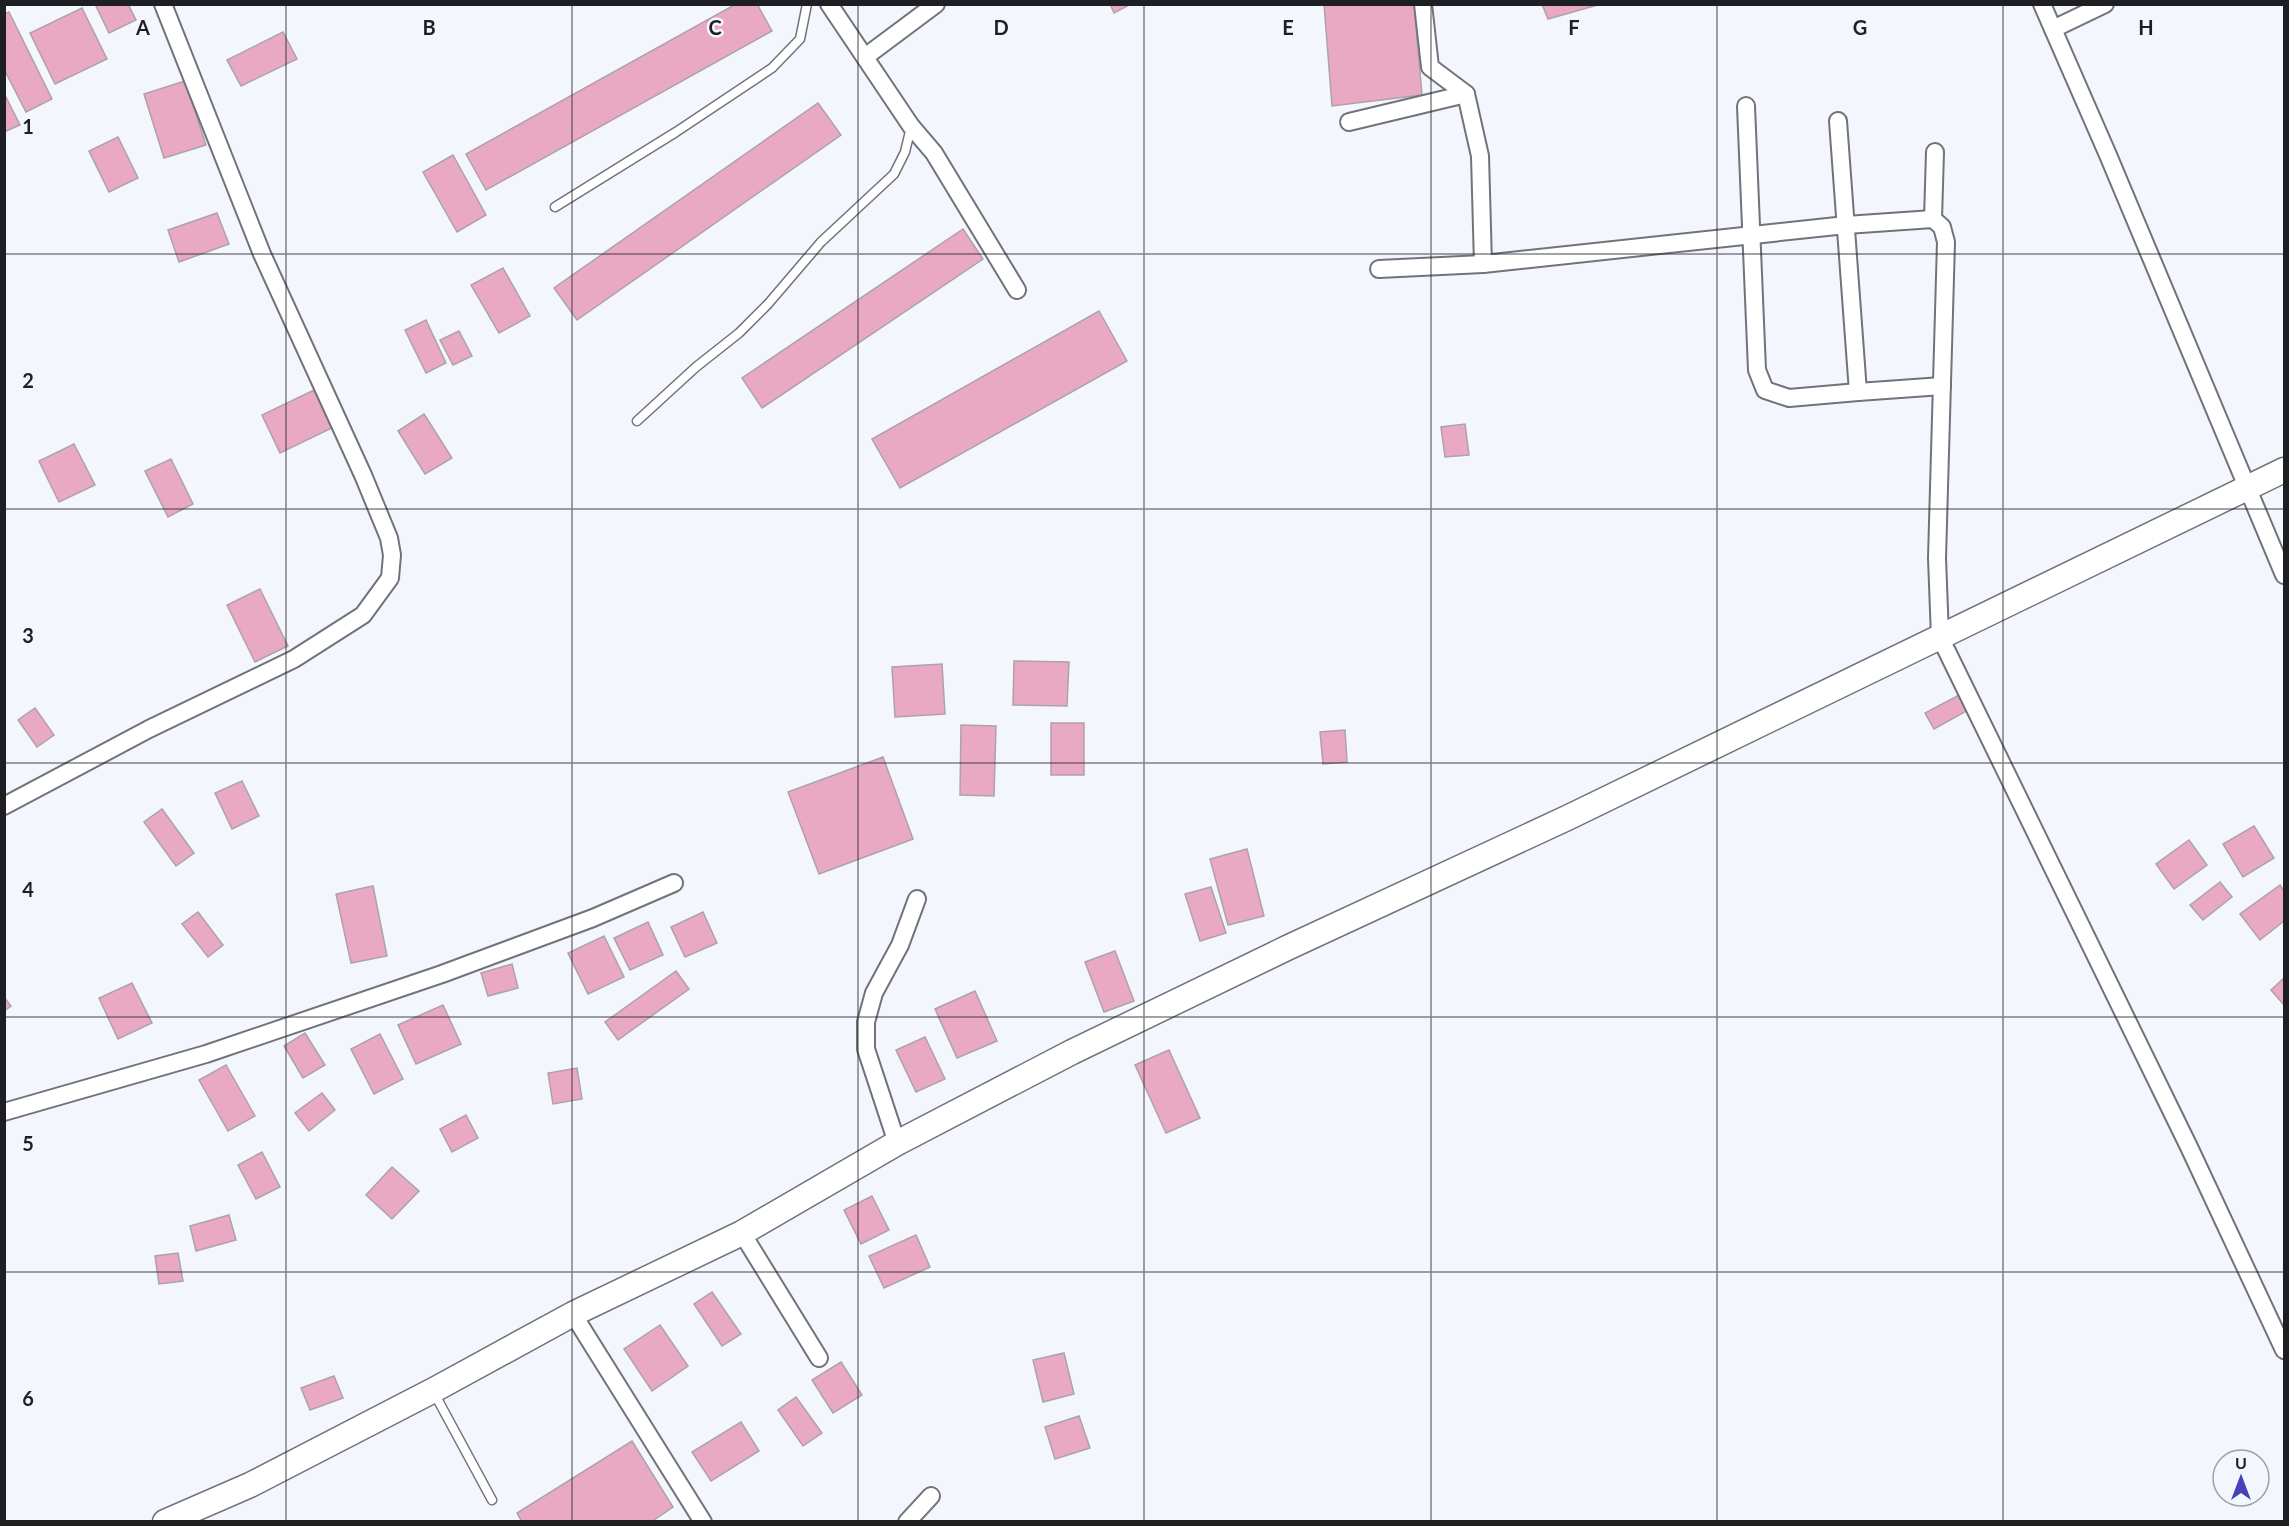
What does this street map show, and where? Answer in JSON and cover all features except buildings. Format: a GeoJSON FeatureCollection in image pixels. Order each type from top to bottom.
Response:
{"type":"FeatureCollection","features":[{"type":"Feature","properties":{"kind":"street"},"geometry":{"type":"LineString","coordinates":[[4,806],[149,729],[294,659],[363,615],[374,603],[390,578],[392,555],[389,538],[363,475],[262,254],[163,4]]}},
{"type":"Feature","properties":{"kind":"street"},"geometry":{"type":"LineString","coordinates":[[829,4],[911,126],[934,153],[1017,290]]}},
{"type":"Feature","properties":{"kind":"street"},"geometry":{"type":"LineString","coordinates":[[865,57],[936,4]]}},
{"type":"Feature","properties":{"kind":"street"},"geometry":{"type":"LineString","coordinates":[[1423,4],[1430,67],[1466,94],[1480,156],[1483,264]]}},
{"type":"Feature","properties":{"kind":"street"},"geometry":{"type":"LineString","coordinates":[[2042,4],[2109,155],[2284,574]]}},
{"type":"Feature","properties":{"kind":"street"},"geometry":{"type":"LineString","coordinates":[[2053,29],[2105,4]]}},
{"type":"Feature","properties":{"kind":"street"},"geometry":{"type":"LineString","coordinates":[[1349,122],[1466,94]]}},
{"type":"Feature","properties":{"kind":"street"},"geometry":{"type":"LineString","coordinates":[[1746,106],[1757,370],[1765,390],[1789,398],[1942,386]]}},
{"type":"Feature","properties":{"kind":"street"},"geometry":{"type":"LineString","coordinates":[[1838,121],[1858,392]]}},
{"type":"Feature","properties":{"kind":"street"},"geometry":{"type":"LineString","coordinates":[[1933,219],[1935,152]]}},
{"type":"Feature","properties":{"kind":"street"},"geometry":{"type":"LineString","coordinates":[[1378,269],[1483,264],[1753,237],[1846,225],[1933,219],[1942,227],[1946,242],[1937,558],[1940,638],[2189,1147],[2284,1350]]}},
{"type":"Feature","properties":{"kind":"street"},"geometry":{"type":"LineString","coordinates":[[165,1521],[250,1485],[432,1391],[573,1314],[742,1233],[897,1143],[1072,1052],[1289,947],[1567,818],[2284,470]]}},
{"type":"Feature","properties":{"kind":"street"},"geometry":{"type":"LineString","coordinates":[[4,1112],[206,1054],[442,974],[592,918],[674,883]]}},
{"type":"Feature","properties":{"kind":"street"},"geometry":{"type":"LineString","coordinates":[[897,1143],[866,1049],[866,1022],[874,993],[900,945],[917,899]]}},
{"type":"Feature","properties":{"kind":"street"},"geometry":{"type":"LineString","coordinates":[[742,1233],[819,1358]]}},
{"type":"Feature","properties":{"kind":"street"},"geometry":{"type":"LineString","coordinates":[[573,1314],[703,1521]]}},
{"type":"Feature","properties":{"kind":"street"},"geometry":{"type":"LineString","coordinates":[[907,1521],[931,1497]]}},
{"type":"Feature","properties":{"kind":"lane"},"geometry":{"type":"LineString","coordinates":[[555,207],[772,68],[800,39],[807,4]]}},
{"type":"Feature","properties":{"kind":"lane"},"geometry":{"type":"LineString","coordinates":[[637,421],[696,367],[739,333],[768,304],[821,242],[894,174],[905,152],[911,126]]}},
{"type":"Feature","properties":{"kind":"lane"},"geometry":{"type":"LineString","coordinates":[[432,1391],[492,1500]]}}]}
